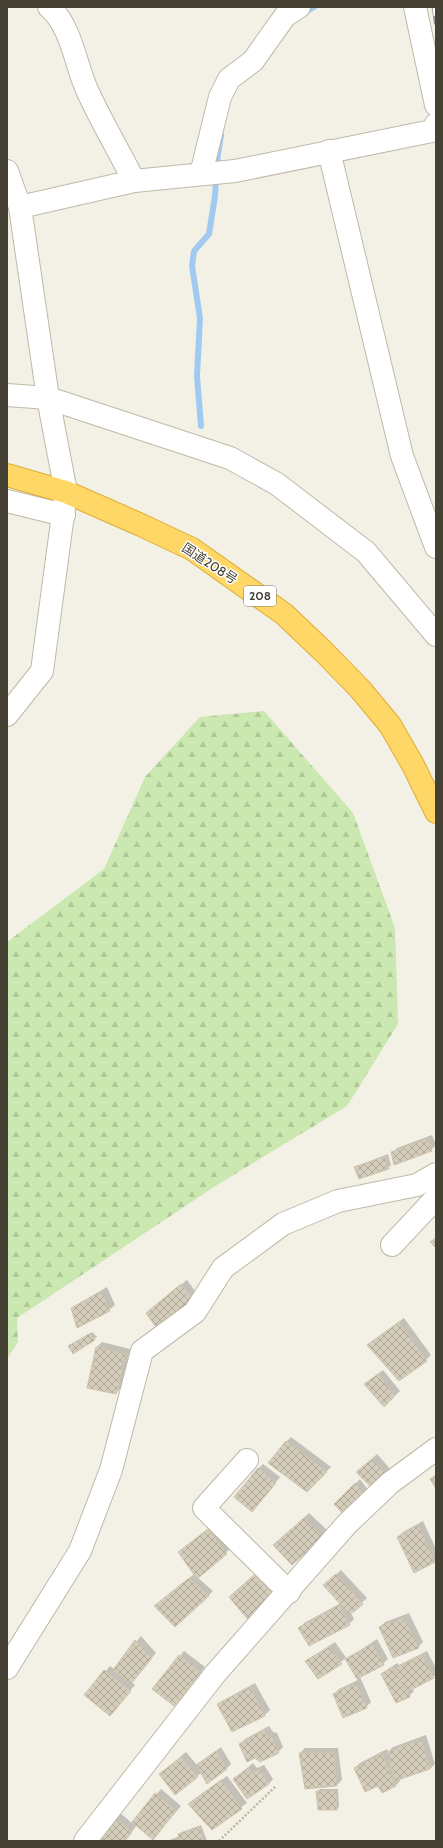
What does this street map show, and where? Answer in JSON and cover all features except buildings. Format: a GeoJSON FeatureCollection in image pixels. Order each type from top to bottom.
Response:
{"type":"FeatureCollection","features":[{"type":"Feature","properties":{"kind":"highway","name":"国道208号"},"geometry":{"type":"LineString","coordinates":[[7,475],[66,492],[192,549],[284,614],[360,689],[390,725],[413,765],[436,812]]}},
{"type":"Feature","properties":{"kind":"street"},"geometry":{"type":"LineString","coordinates":[[200,174],[220,97],[229,80],[253,61],[285,16],[299,7]]}},
{"type":"Feature","properties":{"kind":"street"},"geometry":{"type":"LineString","coordinates":[[415,7],[436,105]]}},
{"type":"Feature","properties":{"kind":"street"},"geometry":{"type":"LineString","coordinates":[[51,8],[67,35],[87,90],[134,181]]}},
{"type":"Feature","properties":{"kind":"street"},"geometry":{"type":"LineString","coordinates":[[20,207],[134,181],[235,171],[432,131],[436,124]]}},
{"type":"Feature","properties":{"kind":"street"},"geometry":{"type":"LineString","coordinates":[[329,151],[402,456],[436,547]]}},
{"type":"Feature","properties":{"kind":"street"},"geometry":{"type":"LineString","coordinates":[[7,171],[20,207],[48,398],[66,492],[42,671],[7,715]]}},
{"type":"Feature","properties":{"kind":"street"},"geometry":{"type":"LineString","coordinates":[[7,395],[48,398],[230,458],[277,484],[366,552],[436,635]]}},
{"type":"Feature","properties":{"kind":"street"},"geometry":{"type":"LineString","coordinates":[[7,501],[64,515]]}},
{"type":"Feature","properties":{"kind":"street"},"geometry":{"type":"LineString","coordinates":[[7,1668],[80,1551],[111,1470],[142,1351],[195,1312],[224,1268],[284,1224],[338,1201],[417,1185],[436,1174]]}},
{"type":"Feature","properties":{"kind":"street"},"geometry":{"type":"LineString","coordinates":[[392,1245],[436,1198]]}},
{"type":"Feature","properties":{"kind":"street"},"geometry":{"type":"LineString","coordinates":[[85,1841],[215,1674],[289,1592],[347,1524],[390,1483],[436,1449]]}},
{"type":"Feature","properties":{"kind":"street"},"geometry":{"type":"LineString","coordinates":[[247,1460],[204,1508],[289,1592]]}},
{"type":"Feature","properties":{"kind":"path"},"geometry":{"type":"LineString","coordinates":[[219,1841],[276,1786]]}},
{"type":"Feature","properties":{"kind":"green space"},"geometry":{"type":"Polygon","coordinates":[[[264,711],[353,813],[395,928],[398,1024],[347,1106],[217,1185],[17,1318],[18,1342],[7,1359],[7,942],[104,869],[145,777],[200,717],[264,711]]]}},
{"type":"Feature","properties":{"kind":"waterway"},"geometry":{"type":"LineString","coordinates":[[302,14],[314,7]]}},
{"type":"Feature","properties":{"kind":"waterway"},"geometry":{"type":"LineString","coordinates":[[201,426],[197,376],[200,318],[192,266],[194,251],[209,234],[215,196],[217,161],[221,135]]}},
{"type":"Feature","properties":{"kind":"railway"},"geometry":{"type":"LineString","coordinates":[[434,7],[436,23]]}}]}
